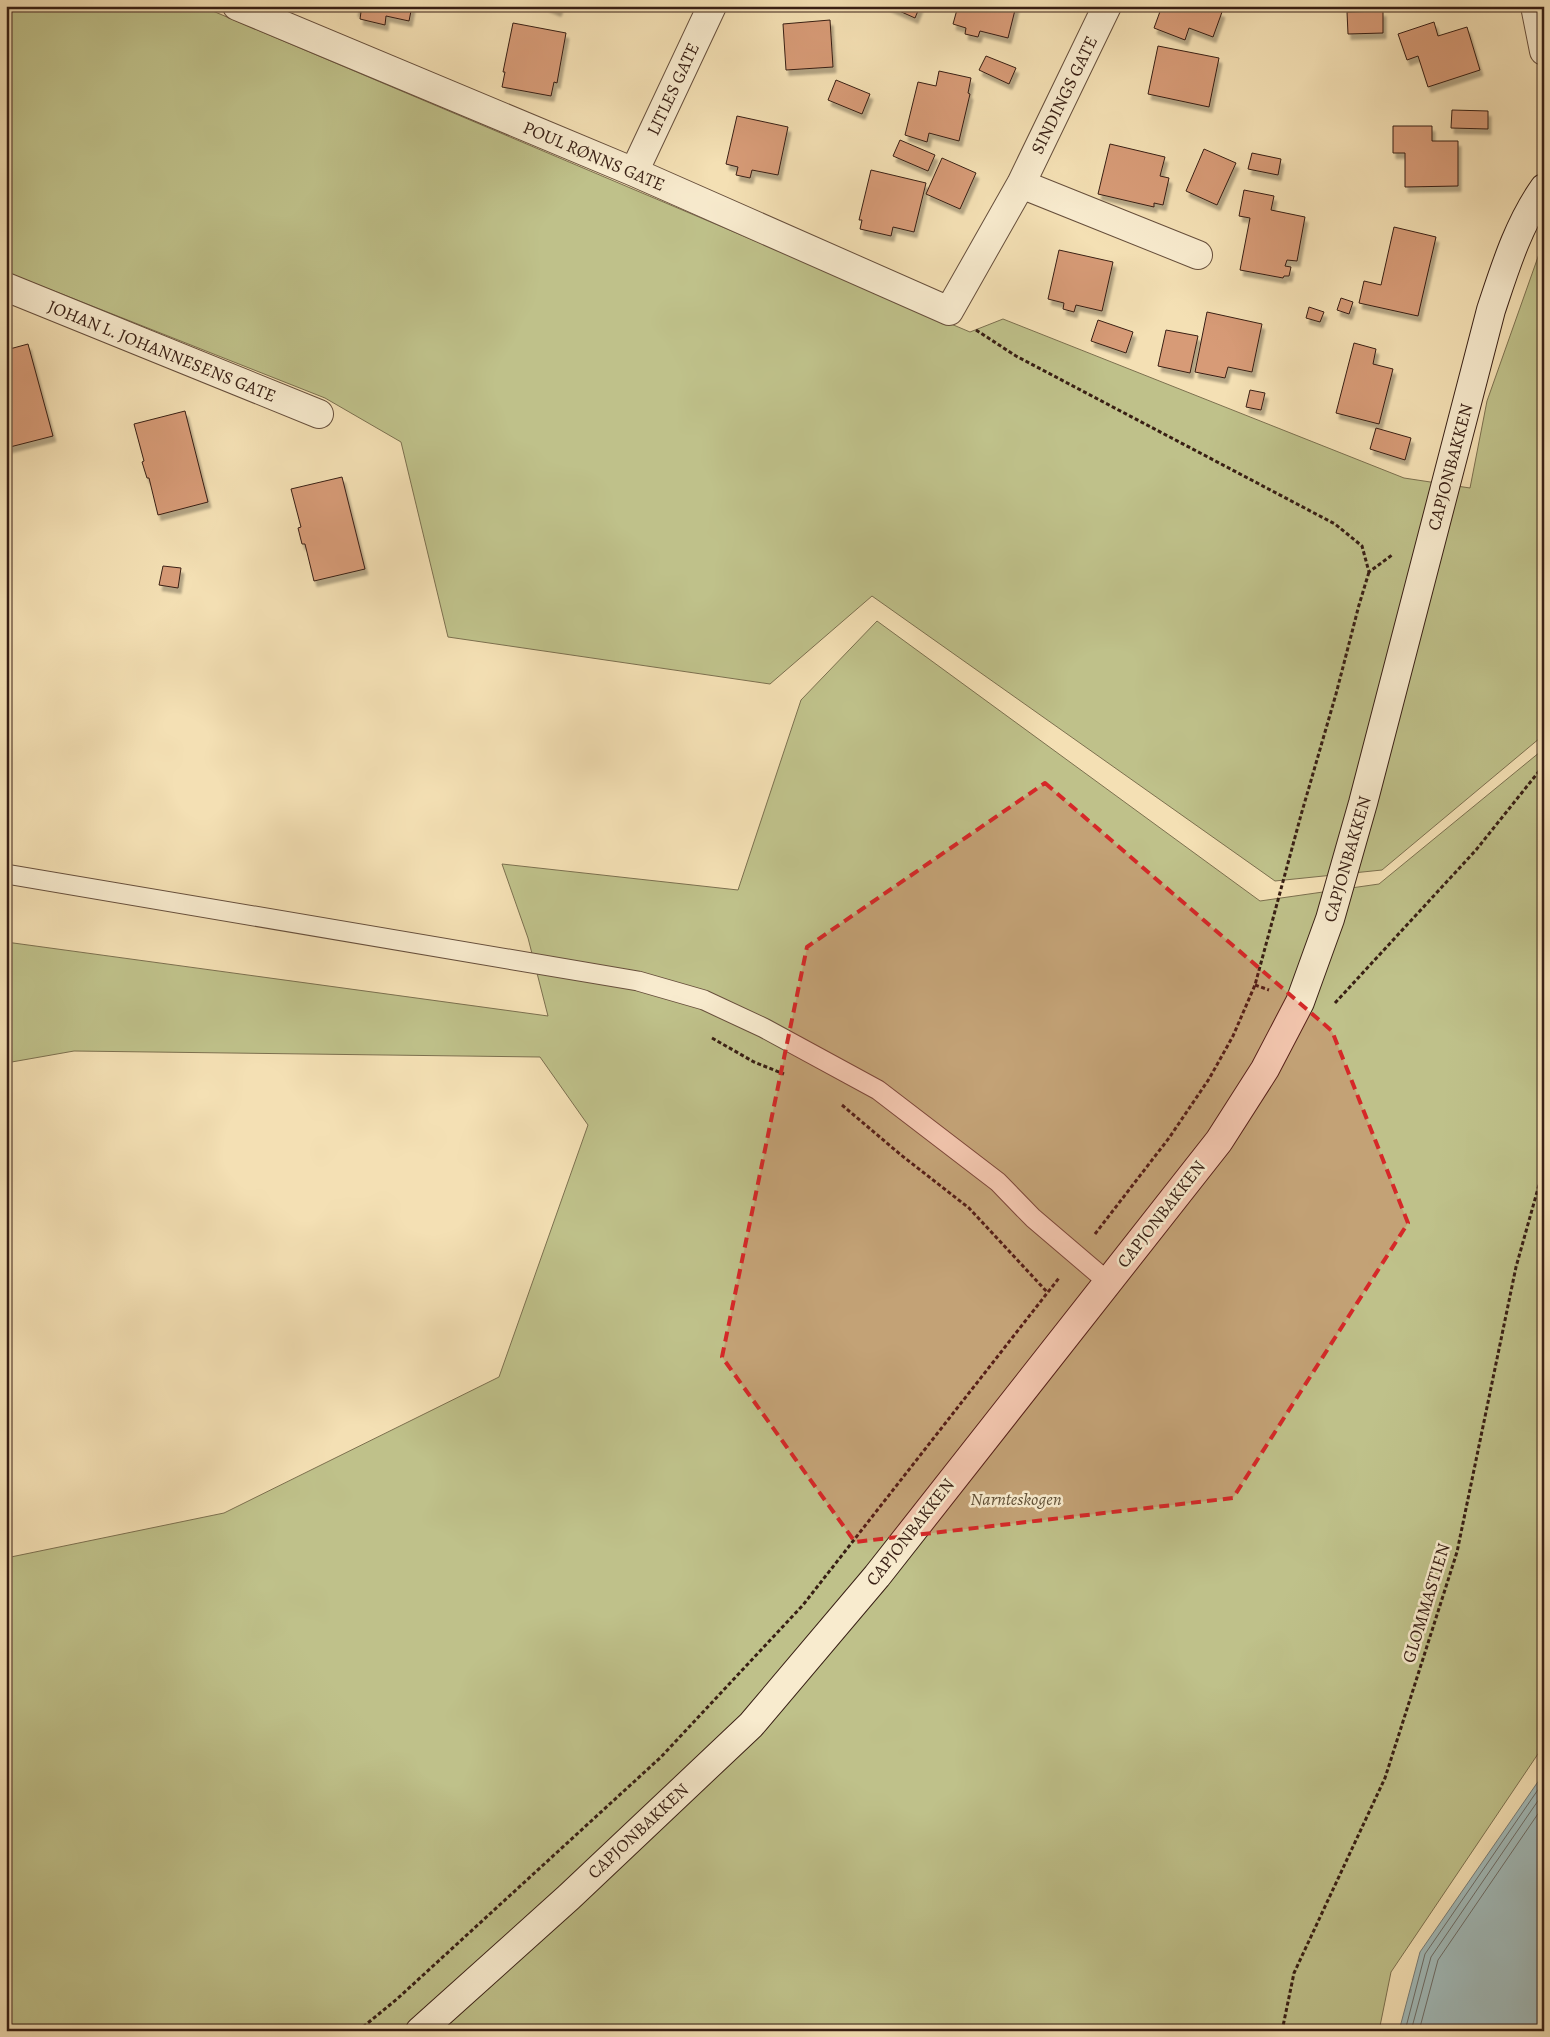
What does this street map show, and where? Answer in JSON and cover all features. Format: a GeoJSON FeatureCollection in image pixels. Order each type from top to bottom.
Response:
{"type":"FeatureCollection","features":[{"type":"Feature","properties":{"kind":"main road","name":"POUL RØNNS GATE"},"geometry":{"type":"LineString","coordinates":[[237,6],[634,172],[949,311]]}},
{"type":"Feature","properties":{"kind":"main road","name":"LITLES GATE"},"geometry":{"type":"LineString","coordinates":[[634,172],[712,6]]}},
{"type":"Feature","properties":{"kind":"main road","name":"SINDINGS GATE"},"geometry":{"type":"LineString","coordinates":[[949,311],[1021,184],[1107,6]]}},
{"type":"Feature","properties":{"kind":"main road"},"geometry":{"type":"LineString","coordinates":[[1534,6],[1544,51]]}},
{"type":"Feature","properties":{"kind":"main road"},"geometry":{"type":"LineString","coordinates":[[1021,184],[1198,255]]}},
{"type":"Feature","properties":{"kind":"main road","name":"CAPJONBAKKEN"},"geometry":{"type":"LineString","coordinates":[[420,2031],[569,1897],[750,1725],[877,1576],[1219,1141],[1265,1069],[1300,1002],[1330,919],[1358,821],[1491,310],[1509,254],[1532,205],[1544,188]]}},
{"type":"Feature","properties":{"kind":"main road","name":"JOHAN L. JOHANNESENS GATE"},"geometry":{"type":"LineString","coordinates":[[6,287],[319,414]]}},
{"type":"Feature","properties":{"kind":"lane"},"geometry":{"type":"LineString","coordinates":[[6,874],[638,981],[704,1000],[764,1028],[878,1090],[998,1182],[1033,1218],[1108,1282]]}},
{"type":"Feature","properties":{"kind":"path"},"geometry":{"type":"LineString","coordinates":[[358,2031],[404,1992],[662,1757],[803,1605],[1169,1138],[1209,1079],[1233,1036],[1255,985],[1336,694],[1358,605],[1369,572],[1362,546],[1335,524],[1016,356],[949,311]]}},
{"type":"Feature","properties":{"kind":"path"},"geometry":{"type":"LineString","coordinates":[[1369,572],[1414,540],[1432,532]]}},
{"type":"Feature","properties":{"kind":"path"},"geometry":{"type":"LineString","coordinates":[[1255,985],[1300,1002],[1325,1015],[1476,850],[1544,765]]}},
{"type":"Feature","properties":{"kind":"path"},"geometry":{"type":"LineString","coordinates":[[705,1034],[754,1062],[790,1076]]}},
{"type":"Feature","properties":{"kind":"path"},"geometry":{"type":"LineString","coordinates":[[841,1104],[900,1155],[969,1208],[1048,1293]]}},
{"type":"Feature","properties":{"kind":"path","name":"GLOMMASTIEN"},"geometry":{"type":"LineString","coordinates":[[1282,2031],[1294,1973],[1385,1778],[1457,1552],[1516,1267],[1544,1166]]}},
{"type":"Feature","properties":{"kind":"highlighted area"},"geometry":{"type":"Polygon","coordinates":[[[1045,783],[1332,1031],[1408,1223],[1233,1498],[855,1542],[722,1357],[807,947],[1045,783]]]}},
{"type":"Feature","properties":{"kind":"green space"},"geometry":{"type":"Polygon","coordinates":[[[6,6],[201,6],[970,332],[1003,319],[1404,478],[1470,488],[1487,401],[1544,240],[1544,739],[1540,738],[1382,870],[1275,881],[872,596],[770,684],[448,637],[401,442],[325,398],[6,272],[6,6]]]}},
{"type":"Feature","properties":{"kind":"green space","name":"Narnteskogen"},"geometry":{"type":"Polygon","coordinates":[[[877,621],[1260,901],[1379,884],[1540,752],[1544,753],[1544,1745],[1391,1972],[1379,2031],[6,2031],[6,1558],[224,1513],[499,1377],[588,1125],[540,1057],[74,1051],[6,1063],[6,942],[548,1016],[528,938],[502,864],[738,890],[801,700],[877,621]]]}},
{"type":"Feature","properties":{"kind":"water"},"geometry":{"type":"Polygon","coordinates":[[[1544,1773],[1544,2031],[1399,2031],[1420,1952],[1544,1773]]]}},
{"type":"Feature","properties":{"kind":"building"},"geometry":{"type":"Polygon","coordinates":[[[356,6],[412,6],[409,21],[386,16],[385,25],[360,19],[361,12],[355,11],[356,6]]]}},
{"type":"Feature","properties":{"kind":"building"},"geometry":{"type":"Polygon","coordinates":[[[546,6],[560,6],[558,11],[546,6]]]}},
{"type":"Feature","properties":{"kind":"building"},"geometry":{"type":"Polygon","coordinates":[[[888,6],[920,6],[915,18],[888,6]]]}},
{"type":"Feature","properties":{"kind":"building"},"geometry":{"type":"Polygon","coordinates":[[[958,6],[1016,6],[1008,38],[980,31],[978,37],[965,34],[966,28],[953,24],[958,6]]]}},
{"type":"Feature","properties":{"kind":"building"},"geometry":{"type":"Polygon","coordinates":[[[1162,6],[1205,6],[1222,12],[1213,37],[1189,28],[1185,40],[1154,28],[1162,6]]]}},
{"type":"Feature","properties":{"kind":"building"},"geometry":{"type":"Polygon","coordinates":[[[1383,11],[1383,33],[1348,34],[1347,12],[1383,11]]]}},
{"type":"Feature","properties":{"kind":"building"},"geometry":{"type":"Polygon","coordinates":[[[830,20],[833,67],[786,70],[783,24],[830,20]]]}},
{"type":"Feature","properties":{"kind":"building"},"geometry":{"type":"Polygon","coordinates":[[[1434,22],[1438,36],[1467,27],[1480,70],[1428,87],[1418,56],[1407,60],[1398,34],[1434,22]]]}},
{"type":"Feature","properties":{"kind":"building"},"geometry":{"type":"Polygon","coordinates":[[[513,23],[566,33],[557,83],[554,82],[551,96],[502,87],[505,72],[503,72],[513,23]]]}},
{"type":"Feature","properties":{"kind":"building"},"geometry":{"type":"Polygon","coordinates":[[[1158,46],[1219,58],[1209,107],[1148,94],[1158,46]]]}},
{"type":"Feature","properties":{"kind":"building"},"geometry":{"type":"Polygon","coordinates":[[[986,56],[1016,68],[1009,84],[979,70],[986,56]]]}},
{"type":"Feature","properties":{"kind":"building"},"geometry":{"type":"Polygon","coordinates":[[[939,71],[971,78],[968,93],[970,94],[959,141],[929,133],[927,142],[905,135],[918,82],[936,86],[939,71]]]}},
{"type":"Feature","properties":{"kind":"building"},"geometry":{"type":"Polygon","coordinates":[[[836,80],[870,94],[862,114],[828,100],[836,80]]]}},
{"type":"Feature","properties":{"kind":"building"},"geometry":{"type":"Polygon","coordinates":[[[1452,110],[1488,111],[1488,129],[1451,128],[1452,110]]]}},
{"type":"Feature","properties":{"kind":"building"},"geometry":{"type":"Polygon","coordinates":[[[737,116],[788,127],[778,175],[752,170],[750,178],[736,175],[738,167],[726,164],[737,116]]]}},
{"type":"Feature","properties":{"kind":"building"},"geometry":{"type":"Polygon","coordinates":[[[1393,126],[1432,126],[1432,141],[1458,141],[1458,186],[1405,187],[1405,153],[1393,153],[1393,126]]]}},
{"type":"Feature","properties":{"kind":"building"},"geometry":{"type":"Polygon","coordinates":[[[900,140],[935,155],[928,171],[893,156],[900,140]]]}},
{"type":"Feature","properties":{"kind":"building"},"geometry":{"type":"Polygon","coordinates":[[[1110,144],[1165,157],[1160,176],[1169,178],[1163,205],[1154,203],[1154,207],[1098,194],[1110,144]]]}},
{"type":"Feature","properties":{"kind":"building"},"geometry":{"type":"Polygon","coordinates":[[[1204,149],[1236,163],[1217,205],[1186,191],[1204,149]]]}},
{"type":"Feature","properties":{"kind":"building"},"geometry":{"type":"Polygon","coordinates":[[[1252,153],[1281,159],[1278,175],[1248,169],[1252,153]]]}},
{"type":"Feature","properties":{"kind":"building"},"geometry":{"type":"Polygon","coordinates":[[[942,158],[976,173],[960,209],[926,194],[942,158]]]}},
{"type":"Feature","properties":{"kind":"building"},"geometry":{"type":"Polygon","coordinates":[[[871,170],[926,183],[914,232],[893,227],[891,236],[860,229],[862,220],[859,220],[871,170]]]}},
{"type":"Feature","properties":{"kind":"building"},"geometry":{"type":"Polygon","coordinates":[[[1244,190],[1274,196],[1271,210],[1305,217],[1297,261],[1287,260],[1285,266],[1291,267],[1289,276],[1284,276],[1283,278],[1240,270],[1250,218],[1239,216],[1244,190]]]}},
{"type":"Feature","properties":{"kind":"building"},"geometry":{"type":"Polygon","coordinates":[[[1394,227],[1436,237],[1418,316],[1359,303],[1364,281],[1381,285],[1394,227]]]}},
{"type":"Feature","properties":{"kind":"building"},"geometry":{"type":"Polygon","coordinates":[[[1059,250],[1113,262],[1102,311],[1076,305],[1074,312],[1063,309],[1064,303],[1048,299],[1059,250]]]}},
{"type":"Feature","properties":{"kind":"building"},"geometry":{"type":"Polygon","coordinates":[[[1341,298],[1353,302],[1349,314],[1337,310],[1341,298]]]}},
{"type":"Feature","properties":{"kind":"building"},"geometry":{"type":"Polygon","coordinates":[[[1309,307],[1324,312],[1320,322],[1306,318],[1309,307]]]}},
{"type":"Feature","properties":{"kind":"building"},"geometry":{"type":"Polygon","coordinates":[[[1207,312],[1262,324],[1252,372],[1228,367],[1225,378],[1195,372],[1207,312]]]}},
{"type":"Feature","properties":{"kind":"building"},"geometry":{"type":"Polygon","coordinates":[[[1098,320],[1133,332],[1126,353],[1091,341],[1098,320]]]}},
{"type":"Feature","properties":{"kind":"building"},"geometry":{"type":"Polygon","coordinates":[[[1166,330],[1198,336],[1190,373],[1158,366],[1166,330]]]}},
{"type":"Feature","properties":{"kind":"building"},"geometry":{"type":"Polygon","coordinates":[[[1354,343],[1376,349],[1373,364],[1393,369],[1379,424],[1336,413],[1354,343]]]}},
{"type":"Feature","properties":{"kind":"building"},"geometry":{"type":"Polygon","coordinates":[[[28,344],[53,436],[6,448],[6,350],[28,344]]]}},
{"type":"Feature","properties":{"kind":"building"},"geometry":{"type":"Polygon","coordinates":[[[1250,390],[1265,393],[1261,410],[1246,407],[1250,390]]]}},
{"type":"Feature","properties":{"kind":"building"},"geometry":{"type":"Polygon","coordinates":[[[185,411],[208,502],[158,515],[149,478],[147,478],[142,462],[144,461],[134,424],[185,411]]]}},
{"type":"Feature","properties":{"kind":"building"},"geometry":{"type":"Polygon","coordinates":[[[1376,428],[1411,438],[1405,460],[1370,449],[1376,428]]]}},
{"type":"Feature","properties":{"kind":"building"},"geometry":{"type":"Polygon","coordinates":[[[342,477],[365,569],[314,581],[305,544],[302,544],[298,528],[301,527],[291,489],[342,477]]]}},
{"type":"Feature","properties":{"kind":"building"},"geometry":{"type":"Polygon","coordinates":[[[163,566],[181,568],[178,588],[159,585],[163,566]]]}}]}
